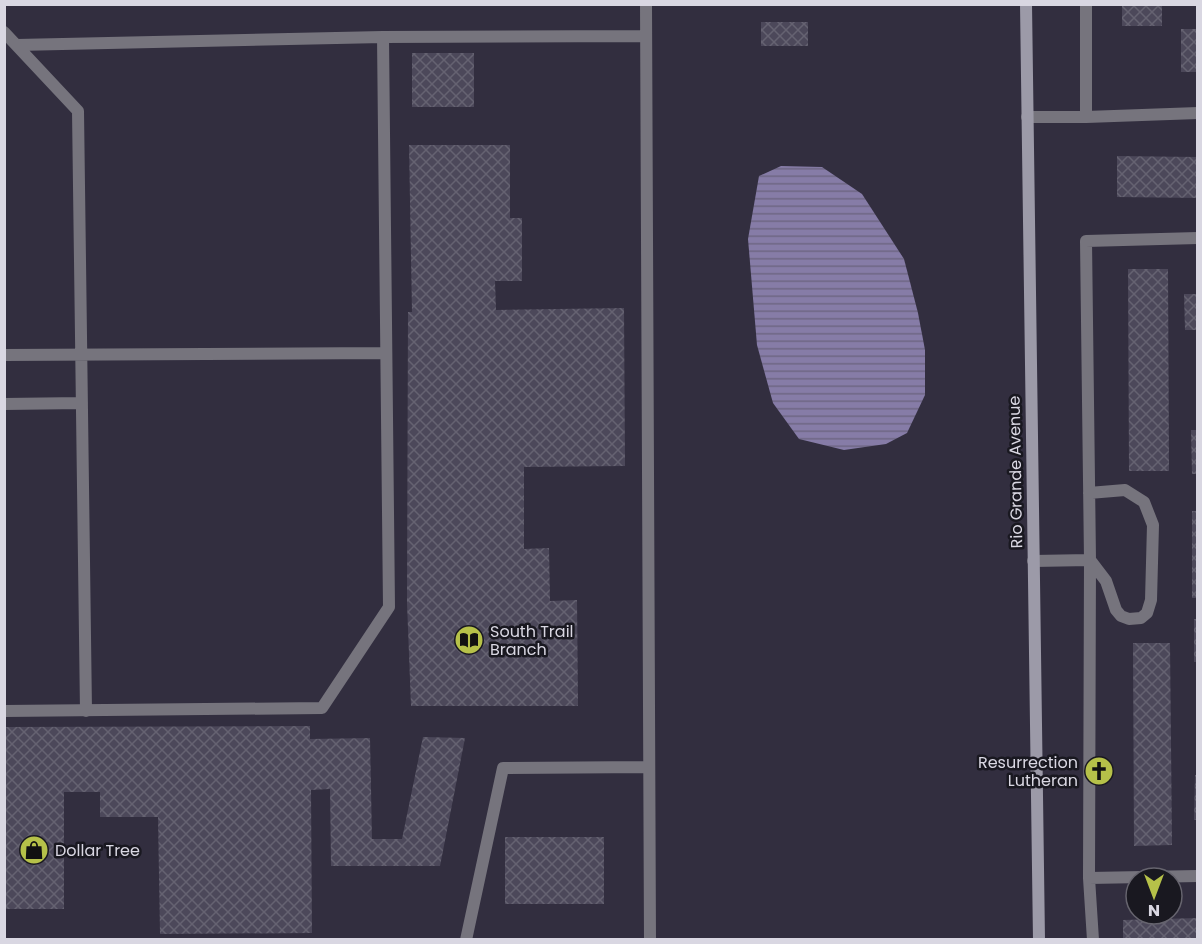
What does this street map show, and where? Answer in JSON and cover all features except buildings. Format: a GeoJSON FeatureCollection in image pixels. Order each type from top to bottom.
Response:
{"type":"FeatureCollection","features":[{"type":"Feature","properties":{"kind":"street","name":"Rio Grande Avenue"},"geometry":{"type":"LineString","coordinates":[[1026,4],[1039,939]]}},
{"type":"Feature","properties":{"kind":"lane"},"geometry":{"type":"LineString","coordinates":[[646,4],[650,939]]}},
{"type":"Feature","properties":{"kind":"lane"},"geometry":{"type":"LineString","coordinates":[[1086,4],[1086,117]]}},
{"type":"Feature","properties":{"kind":"lane"},"geometry":{"type":"LineString","coordinates":[[4,33],[78,111],[86,711]]}},
{"type":"Feature","properties":{"kind":"lane"},"geometry":{"type":"LineString","coordinates":[[17,45],[383,37],[646,36]]}},
{"type":"Feature","properties":{"kind":"lane"},"geometry":{"type":"LineString","coordinates":[[4,711],[322,708],[389,607],[383,37]]}},
{"type":"Feature","properties":{"kind":"lane"},"geometry":{"type":"LineString","coordinates":[[1027,117],[1197,113]]}},
{"type":"Feature","properties":{"kind":"lane"},"geometry":{"type":"LineString","coordinates":[[1093,939],[1089,878],[1090,560],[1086,241],[1197,238]]}},
{"type":"Feature","properties":{"kind":"lane"},"geometry":{"type":"LineString","coordinates":[[4,355],[386,353]]}},
{"type":"Feature","properties":{"kind":"lane"},"geometry":{"type":"LineString","coordinates":[[4,404],[82,403]]}},
{"type":"Feature","properties":{"kind":"lane"},"geometry":{"type":"LineString","coordinates":[[1089,493],[1125,490],[1144,501],[1152,525],[1151,600],[1147,613],[1141,618],[1129,619],[1121,616],[1116,610],[1106,581],[1090,560]]}},
{"type":"Feature","properties":{"kind":"lane"},"geometry":{"type":"LineString","coordinates":[[1033,561],[1090,560]]}},
{"type":"Feature","properties":{"kind":"lane"},"geometry":{"type":"LineString","coordinates":[[466,939],[502,768],[648,767]]}},
{"type":"Feature","properties":{"kind":"lane"},"geometry":{"type":"LineString","coordinates":[[1089,878],[1197,876]]}},
{"type":"Feature","properties":{"kind":"shaded area"},"geometry":{"type":"Polygon","coordinates":[[[781,166],[822,167],[862,194],[904,259],[925,350],[925,395],[907,433],[886,444],[844,450],[799,439],[773,403],[757,345],[748,239],[759,176],[781,166]]]}},
{"type":"Feature","properties":{"kind":"place","name":"South Trail Branch"},"geometry":{"type":"Point","coordinates":[469,640]}},
{"type":"Feature","properties":{"kind":"place","name":"Resurrection Lutheran"},"geometry":{"type":"Point","coordinates":[1099,771]}},
{"type":"Feature","properties":{"kind":"place","name":"Dollar Tree"},"geometry":{"type":"Point","coordinates":[34,850]}}]}
